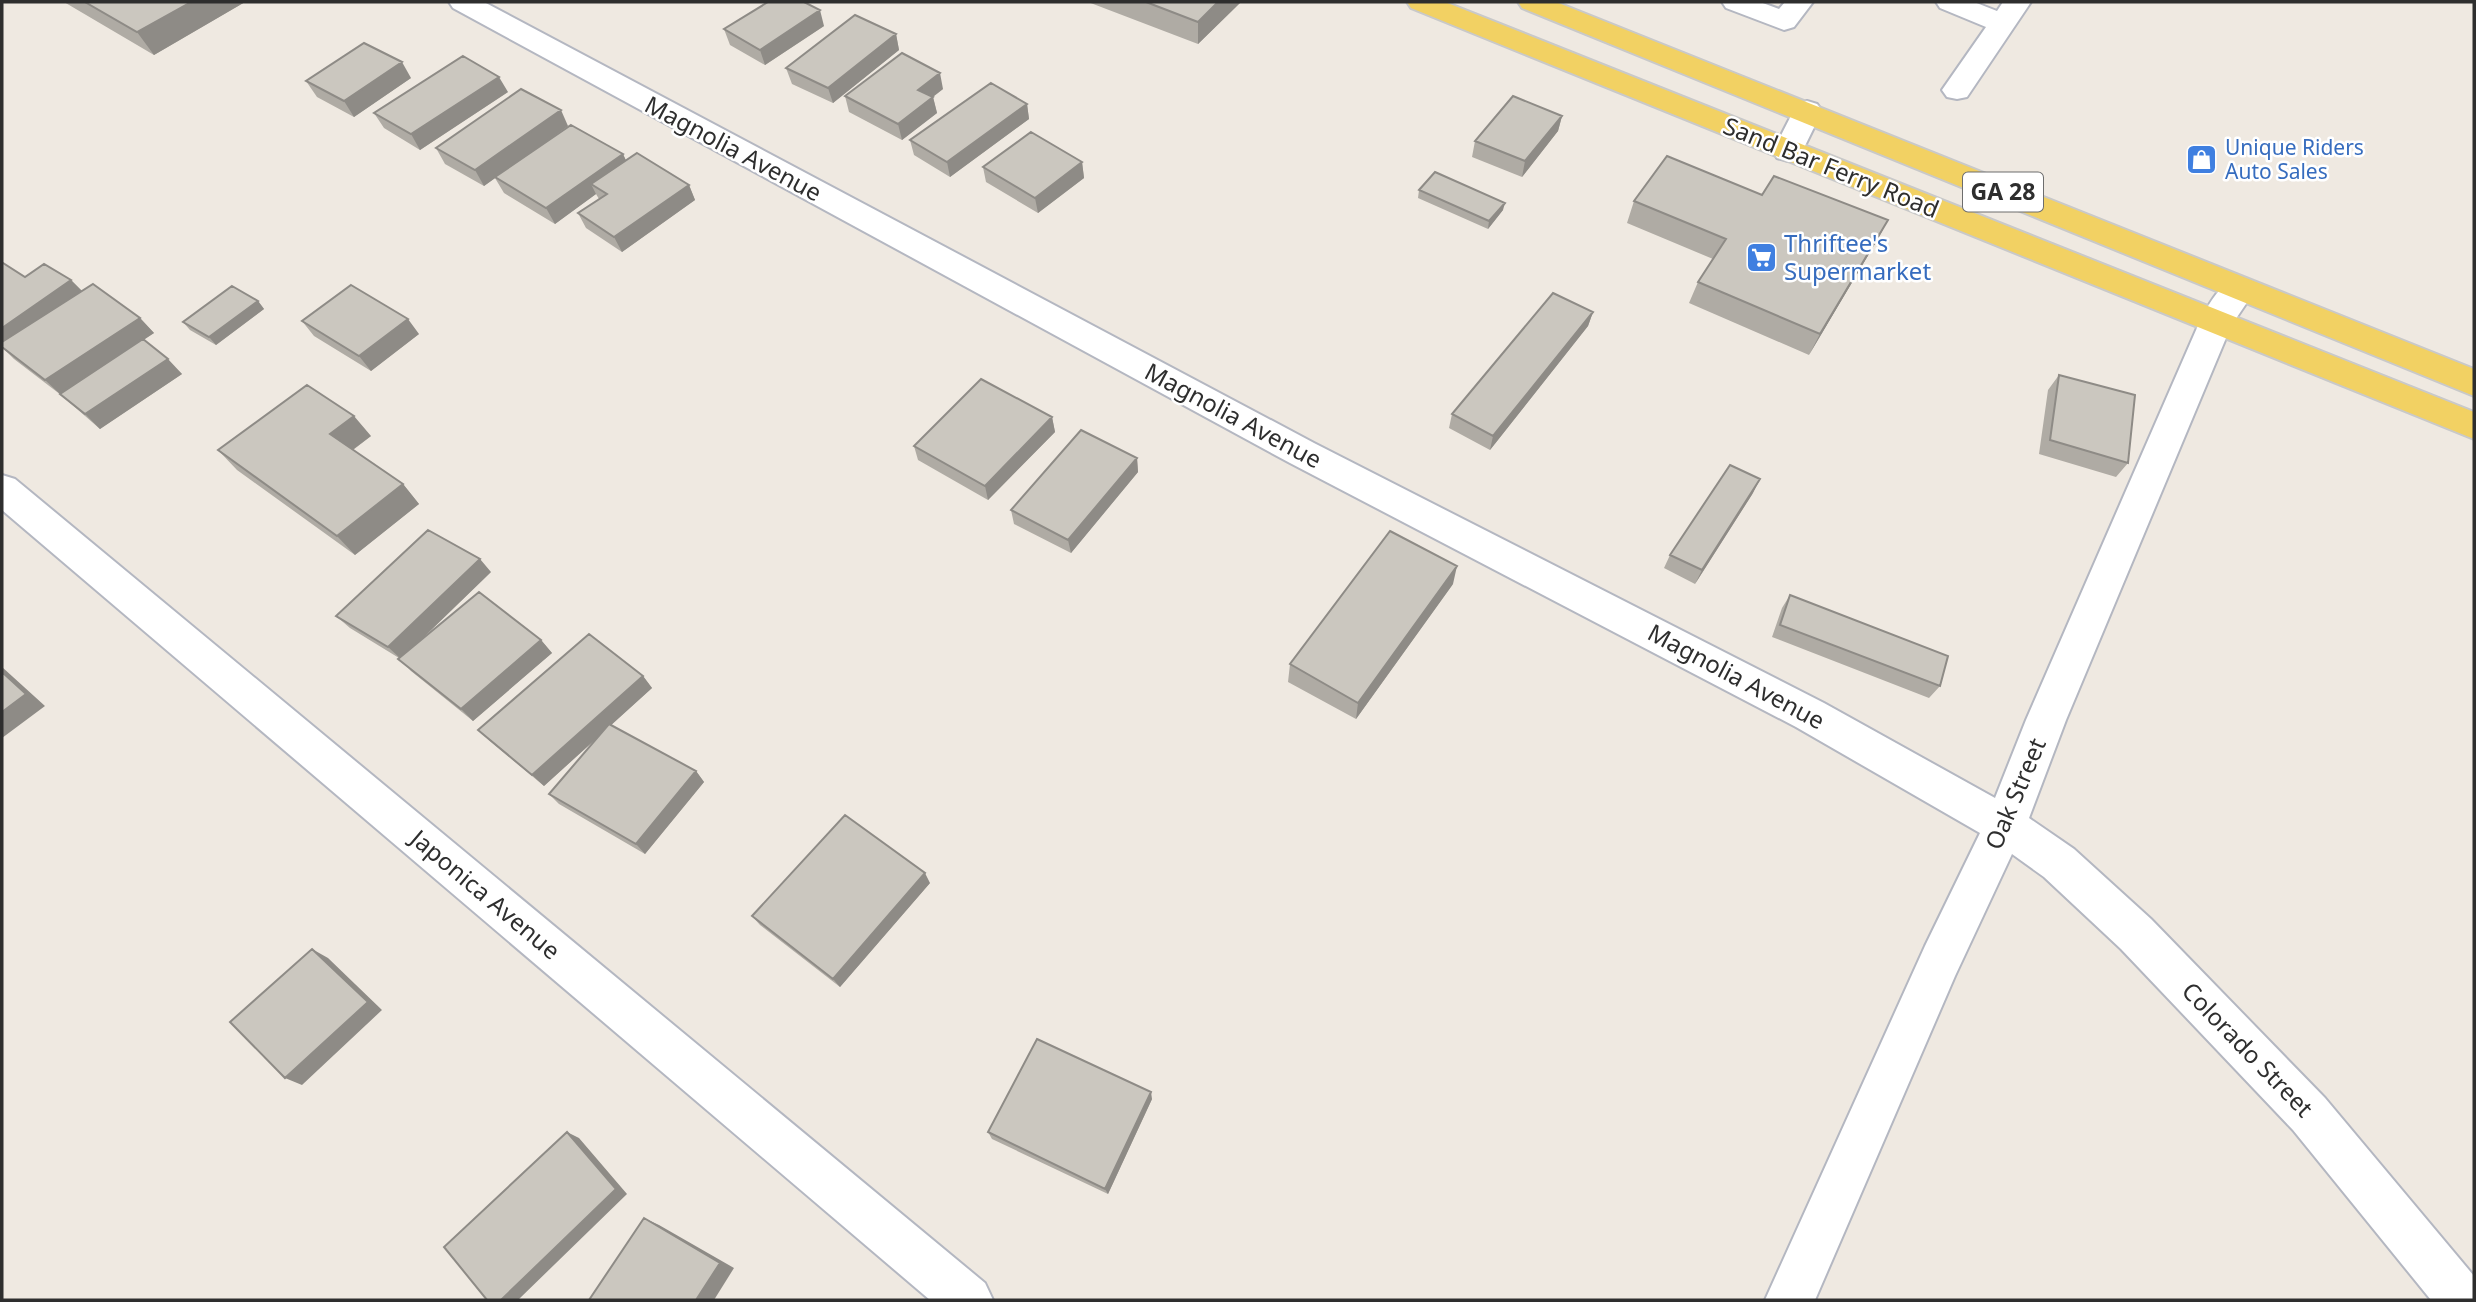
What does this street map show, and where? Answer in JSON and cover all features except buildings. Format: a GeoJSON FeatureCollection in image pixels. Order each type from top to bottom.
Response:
{"type":"FeatureCollection","features":[{"type":"Feature","properties":{"kind":"main road","name":"Sand Bar Ferry Road"},"geometry":{"type":"LineString","coordinates":[[1421,2],[2474,426]]}},
{"type":"Feature","properties":{"kind":"main road","name":"Sand Bar Ferry Road"},"geometry":{"type":"LineString","coordinates":[[1532,2],[2474,383]]}},
{"type":"Feature","properties":{"kind":"street","name":"Magnolia Avenue"},"geometry":{"type":"LineString","coordinates":[[463,2],[1302,453],[1811,715],[2005,825]]}},
{"type":"Feature","properties":{"kind":"street"},"geometry":{"type":"LineString","coordinates":[[1736,2],[1784,21],[1799,2]]}},
{"type":"Feature","properties":{"kind":"street"},"geometry":{"type":"LineString","coordinates":[[1950,2],[2010,13],[1956,90]]}},
{"type":"Feature","properties":{"kind":"street"},"geometry":{"type":"LineString","coordinates":[[1788,151],[1807,111]]}},
{"type":"Feature","properties":{"kind":"street","name":"Oak Street"},"geometry":{"type":"LineString","coordinates":[[1790,1300],[1940,961],[2005,825],[2046,720],[2216,321],[2241,289]]}},
{"type":"Feature","properties":{"kind":"street","name":"Japonica Avenue"},"geometry":{"type":"LineString","coordinates":[[2,489],[968,1300]]}},
{"type":"Feature","properties":{"kind":"street","name":"Colorado Street"},"geometry":{"type":"LineString","coordinates":[[2005,825],[2059,863],[2136,934],[2271,1074],[2309,1115],[2462,1300]]}},
{"type":"Feature","properties":{"kind":"place","name":"Unique Riders Auto Sales"},"geometry":{"type":"Point","coordinates":[2202,160]}},
{"type":"Feature","properties":{"kind":"place","name":"Thriftee's Supermarket"},"geometry":{"type":"Point","coordinates":[1761,258]}}]}
